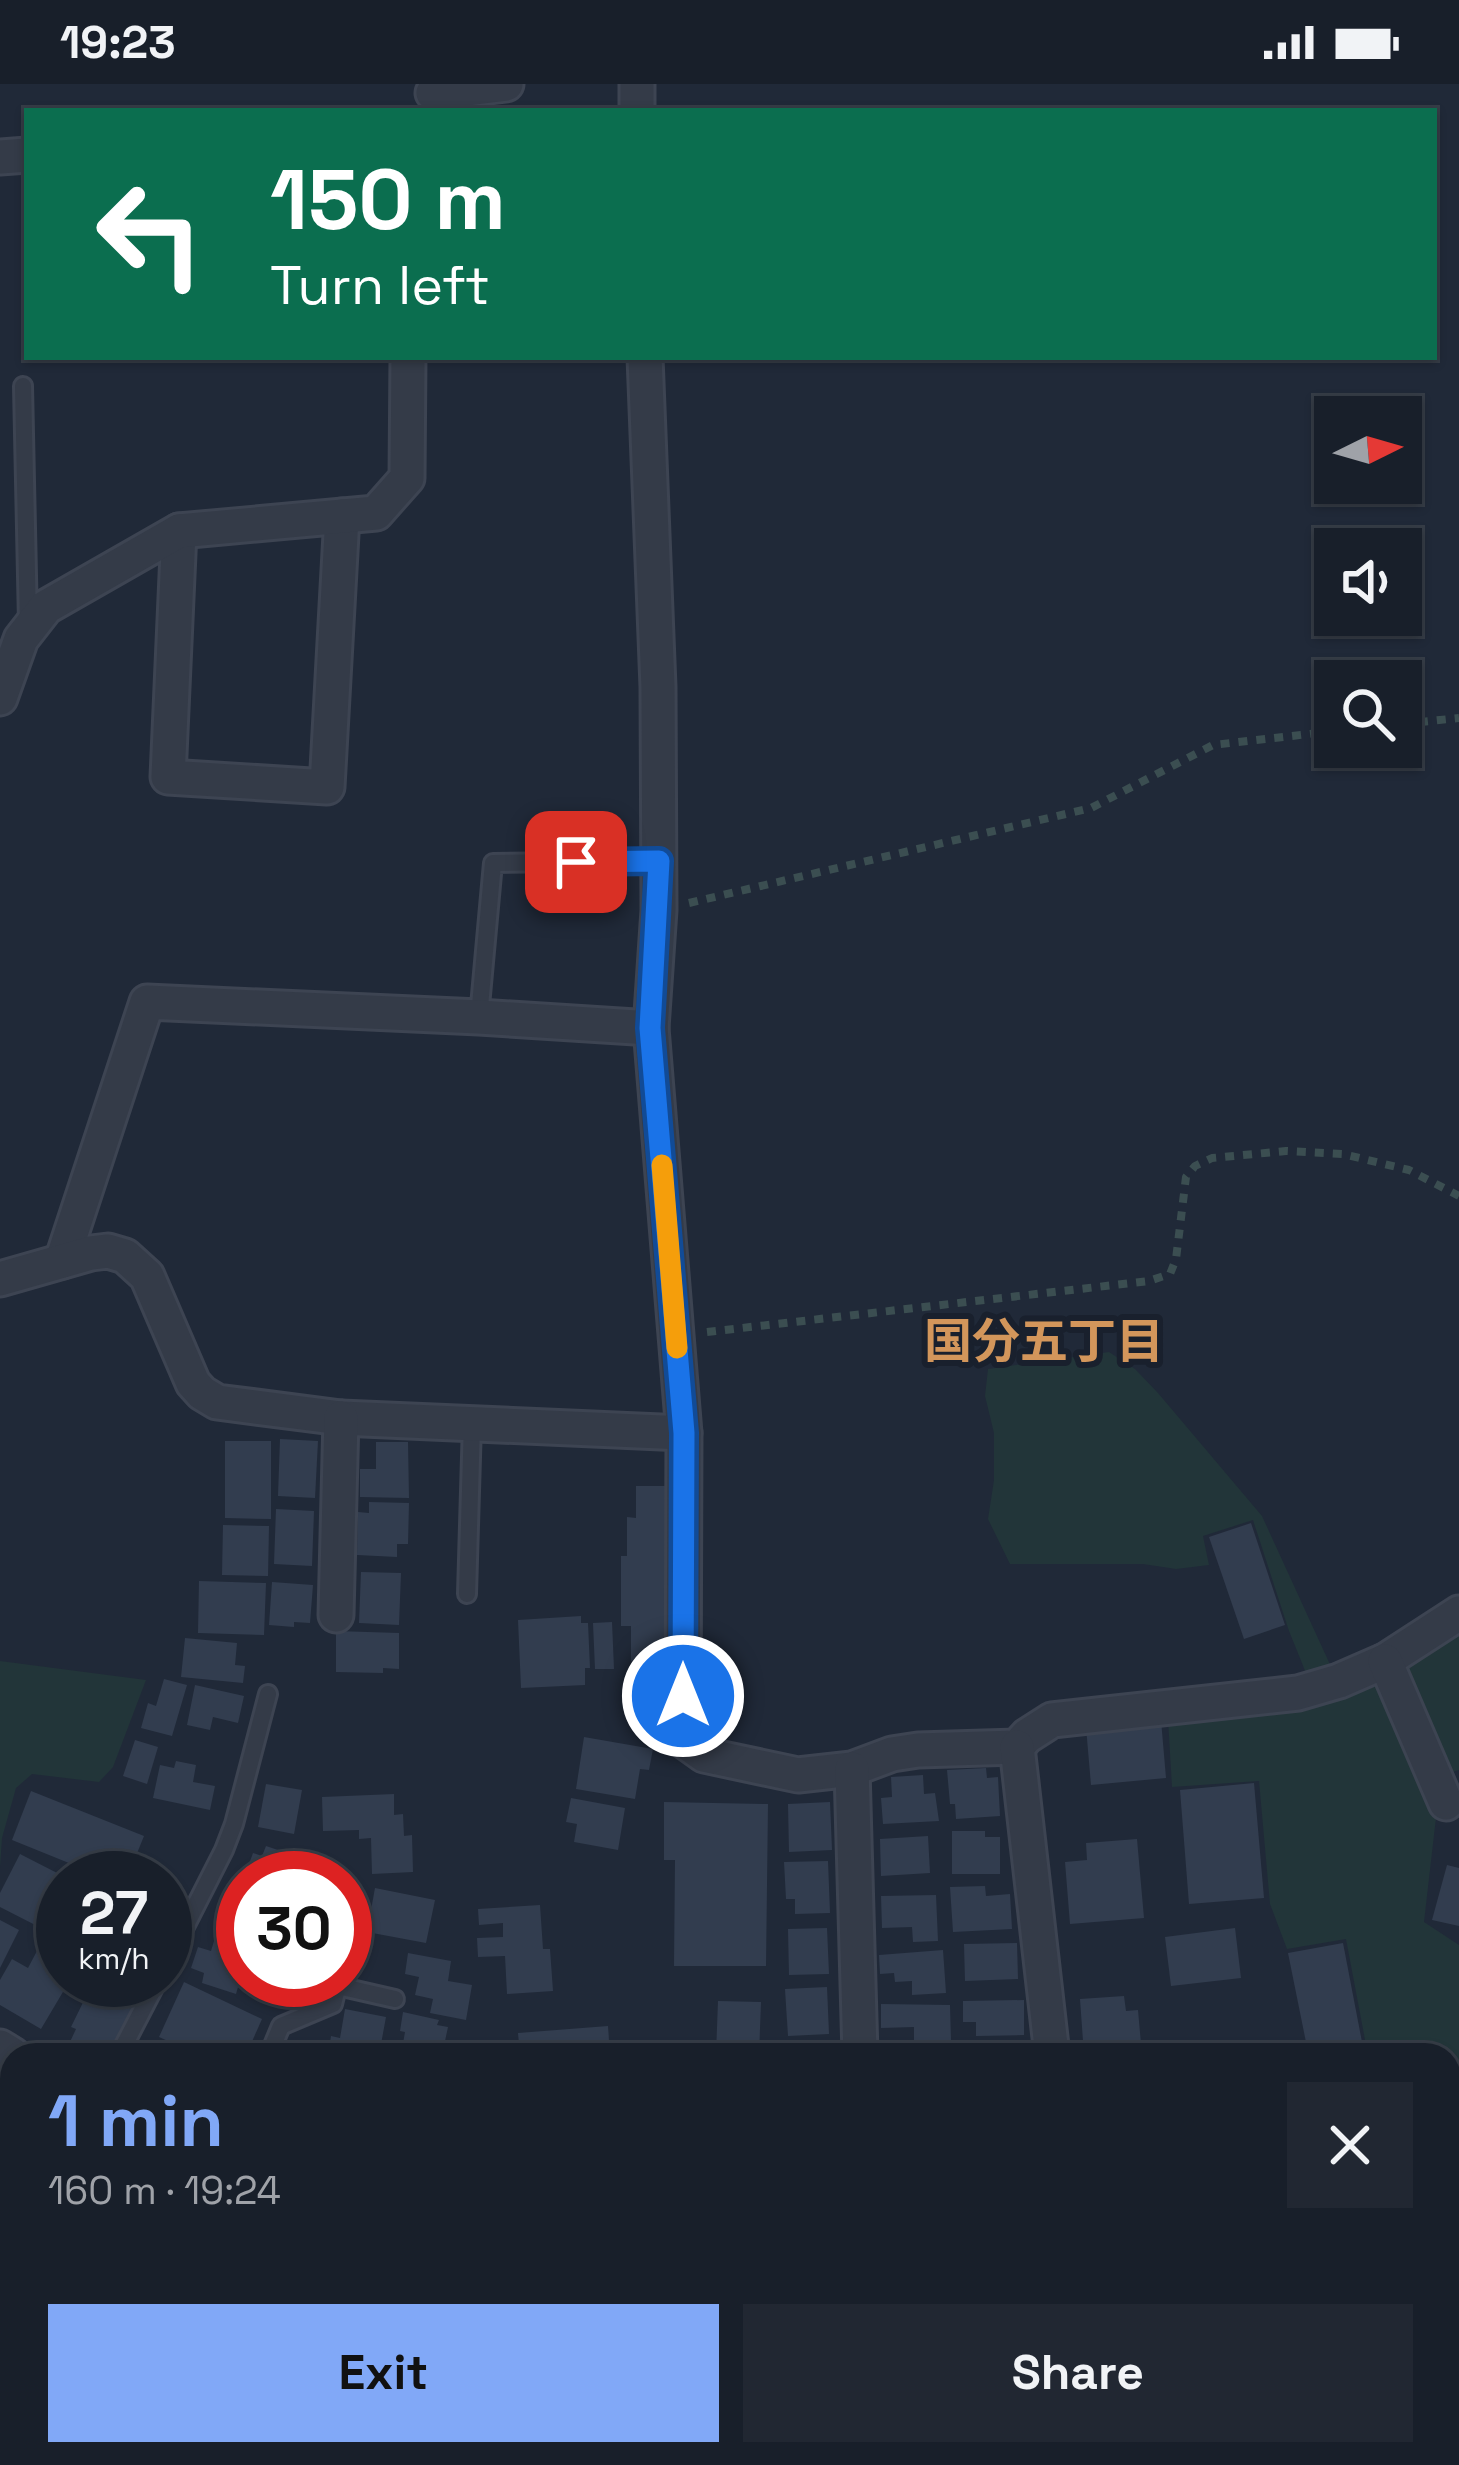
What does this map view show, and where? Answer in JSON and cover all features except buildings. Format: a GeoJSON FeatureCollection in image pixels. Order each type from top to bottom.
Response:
{"type":"FeatureCollection","features":[{"type":"Feature","properties":{"kind":"street"},"geometry":{"type":"LineString","coordinates":[[428,96],[506,84]]}},
{"type":"Feature","properties":{"kind":"street"},"geometry":{"type":"LineString","coordinates":[[0,698],[16,634],[46,607],[178,531],[376,513],[407,478],[408,360]]}},
{"type":"Feature","properties":{"kind":"street"},"geometry":{"type":"LineString","coordinates":[[645,360],[658,687],[658,910],[650,1028],[684,1433],[683,1740],[704,1755],[798,1775],[852,1769],[918,1750],[1017,1747],[1052,1720],[1298,1693],[1339,1681],[1385,1661],[1459,1613]]}},
{"type":"Feature","properties":{"kind":"street"},"geometry":{"type":"LineString","coordinates":[[178,531],[168,777],[327,787],[342,516]]}},
{"type":"Feature","properties":{"kind":"street"},"geometry":{"type":"LineString","coordinates":[[62,1261],[147,1002],[650,1028]]}},
{"type":"Feature","properties":{"kind":"street"},"geometry":{"type":"LineString","coordinates":[[0,1280],[108,1251],[125,1256],[147,1276],[194,1383],[217,1402],[340,1418],[684,1433]]}},
{"type":"Feature","properties":{"kind":"street"},"geometry":{"type":"LineString","coordinates":[[336,1615],[340,1418]]}},
{"type":"Feature","properties":{"kind":"street"},"geometry":{"type":"LineString","coordinates":[[1385,1661],[1446,1803]]}},
{"type":"Feature","properties":{"kind":"street"},"geometry":{"type":"LineString","coordinates":[[1017,1747],[1051,2043]]}},
{"type":"Feature","properties":{"kind":"street"},"geometry":{"type":"LineString","coordinates":[[852,1769],[860,2043]]}},
{"type":"Feature","properties":{"kind":"lane"},"geometry":{"type":"LineString","coordinates":[[16,634],[23,386]]}},
{"type":"Feature","properties":{"kind":"lane"},"geometry":{"type":"LineString","coordinates":[[479,1016],[493,863],[659,861]]}},
{"type":"Feature","properties":{"kind":"lane"},"geometry":{"type":"LineString","coordinates":[[467,1594],[472,1424]]}},
{"type":"Feature","properties":{"kind":"lane"},"geometry":{"type":"LineString","coordinates":[[192,1912],[229,1837],[268,1694]]}},
{"type":"Feature","properties":{"kind":"lane"},"geometry":{"type":"LineString","coordinates":[[372,1993],[394,1999]]}},
{"type":"Feature","properties":{"kind":"lane"},"geometry":{"type":"LineString","coordinates":[[125,2043],[144,2007]]}},
{"type":"Feature","properties":{"kind":"lane"},"geometry":{"type":"LineString","coordinates":[[274,2043],[281,2026],[326,2007]]}},
{"type":"Feature","properties":{"kind":"path"},"geometry":{"type":"LineString","coordinates":[[1422,722],[1459,718]]}},
{"type":"Feature","properties":{"kind":"path"},"geometry":{"type":"LineString","coordinates":[[658,910],[1091,808],[1213,745],[1314,733]]}},
{"type":"Feature","properties":{"kind":"path"},"geometry":{"type":"LineString","coordinates":[[676,1336],[1149,1281],[1170,1274],[1186,1177],[1212,1158],[1286,1151],[1342,1154],[1409,1170],[1459,1196]]}},
{"type":"Feature","properties":{"kind":"green space"},"geometry":{"type":"Polygon","coordinates":[[[1109,1352],[1135,1369],[1158,1393],[1262,1516],[1333,1671],[1308,1678],[1253,1520],[1203,1536],[1209,1565],[1176,1569],[1143,1564],[1010,1564],[988,1519],[994,1433],[985,1396],[988,1369],[1109,1352]]]}},
{"type":"Feature","properties":{"kind":"green space"},"geometry":{"type":"Polygon","coordinates":[[[1459,1625],[1459,1770],[1446,1774],[1398,1666],[1459,1625]]]}},
{"type":"Feature","properties":{"kind":"green space"},"geometry":{"type":"Polygon","coordinates":[[[0,1661],[146,1680],[113,1767],[99,1782],[32,1774],[16,1788],[2,1838],[0,1868],[0,1661]]]}},
{"type":"Feature","properties":{"kind":"green space"},"geometry":{"type":"Polygon","coordinates":[[[1378,1672],[1437,1809],[1424,1922],[1459,1945],[1459,2043],[1366,2043],[1346,1939],[1287,1949],[1270,1904],[1259,1781],[1172,1787],[1168,1719],[1378,1672]]]}},
{"type":"Feature","properties":{"kind":"slow traffic"},"geometry":{"type":"LineString","coordinates":[[662,1165],[677,1348]]}},
{"type":"Feature","properties":{"kind":"district","name":"国分五丁目"},"geometry":{"type":"Point","coordinates":[1044,1341]}},
{"type":"Feature","properties":{"kind":"route"},"geometry":{"type":"LineString","coordinates":[[576,862],[659,861],[650,1028],[684,1433],[683,1696]]}}]}
